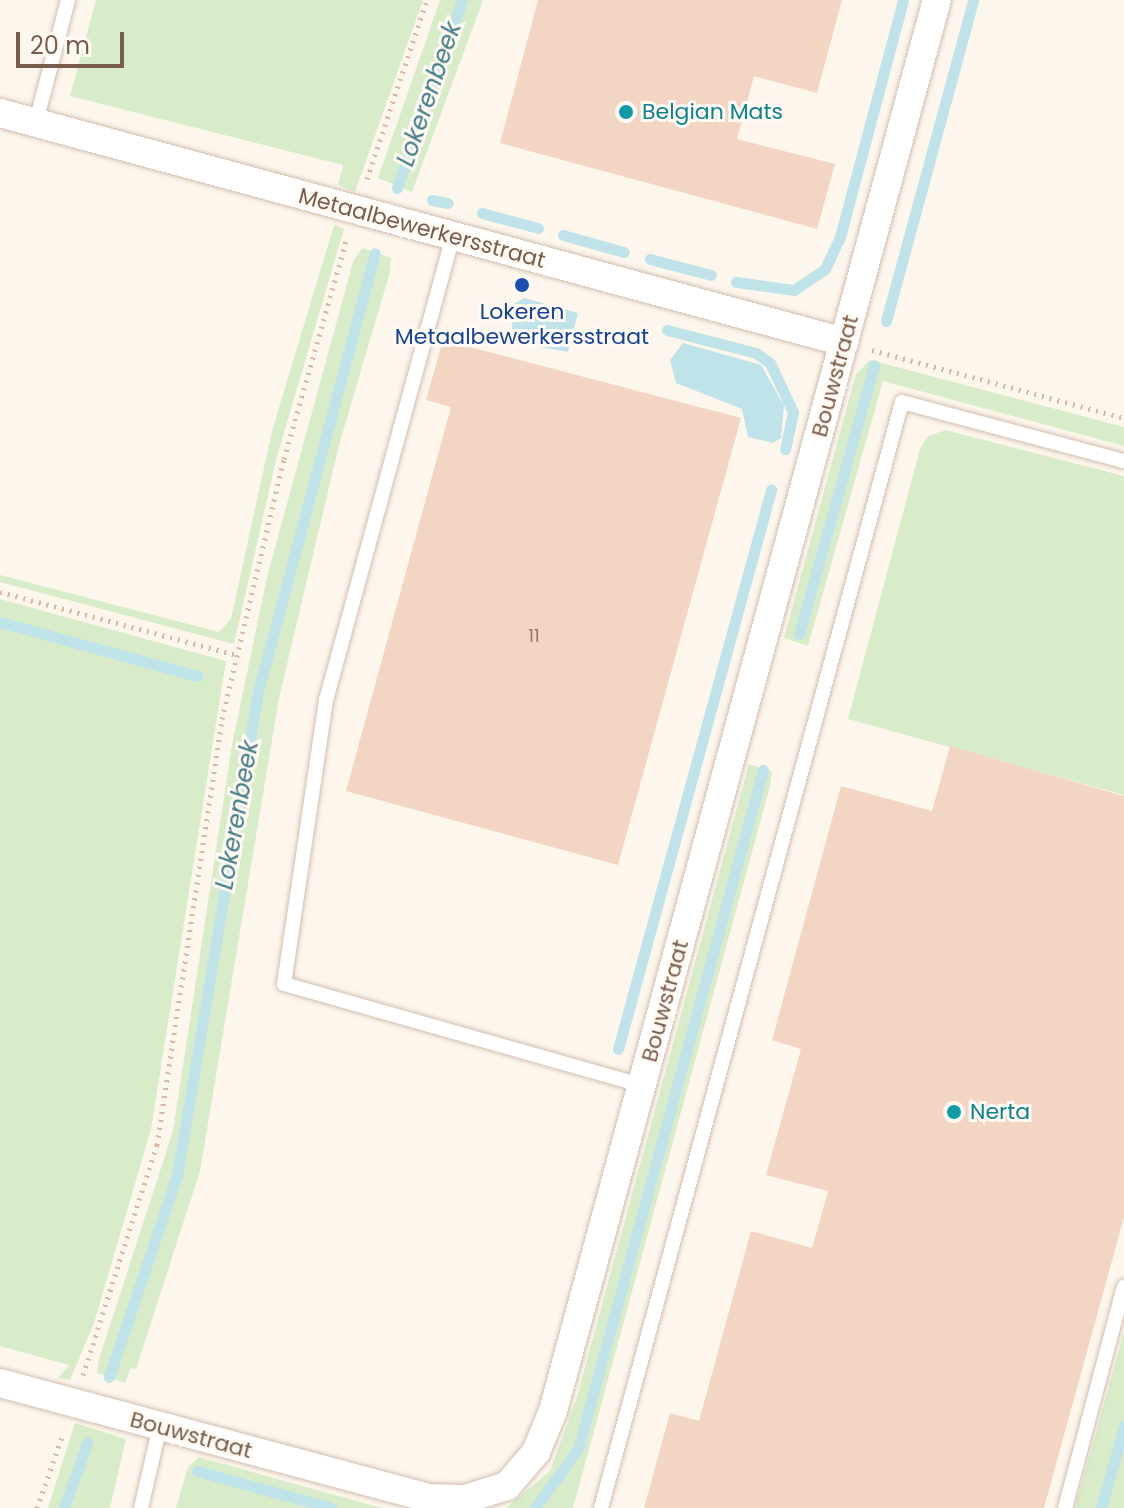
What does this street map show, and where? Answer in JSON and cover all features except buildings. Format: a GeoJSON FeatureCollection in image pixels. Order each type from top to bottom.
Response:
{"type":"FeatureCollection","features":[{"type":"Feature","properties":{"kind":"street","name":"Bouwstraat"},"geometry":{"type":"LineString","coordinates":[[0,1383],[429,1498],[465,1499],[507,1486],[536,1452],[553,1411],[937,0]]}},
{"type":"Feature","properties":{"kind":"street","name":"Metaalbewerkersstraat"},"geometry":{"type":"LineString","coordinates":[[0,113],[844,342]]}},
{"type":"Feature","properties":{"kind":"lane"},"geometry":{"type":"LineString","coordinates":[[36,122],[68,0]]}},
{"type":"Feature","properties":{"kind":"lane"},"geometry":{"type":"LineString","coordinates":[[453,236],[326,700],[284,984],[642,1085]]}},
{"type":"Feature","properties":{"kind":"lane"},"geometry":{"type":"LineString","coordinates":[[601,1508],[902,402],[1124,461]]}},
{"type":"Feature","properties":{"kind":"lane"},"geometry":{"type":"LineString","coordinates":[[1065,1508],[1124,1287]]}},
{"type":"Feature","properties":{"kind":"lane"},"geometry":{"type":"LineString","coordinates":[[141,1508],[160,1426]]}},
{"type":"Feature","properties":{"kind":"path"},"geometry":{"type":"LineString","coordinates":[[37,1508],[157,1145],[237,655],[284,459],[356,210],[427,0]]}},
{"type":"Feature","properties":{"kind":"path"},"geometry":{"type":"LineString","coordinates":[[844,342],[1124,418]]}},
{"type":"Feature","properties":{"kind":"path"},"geometry":{"type":"LineString","coordinates":[[0,592],[237,655]]}},
{"type":"Feature","properties":{"kind":"green space"},"geometry":{"type":"Polygon","coordinates":[[[96,0],[423,0],[355,192],[338,185],[343,165],[70,96],[96,0]]]}},
{"type":"Feature","properties":{"kind":"green space"},"geometry":{"type":"Polygon","coordinates":[[[440,0],[483,0],[412,192],[378,178],[440,0]]]}},
{"type":"Feature","properties":{"kind":"green space"},"geometry":{"type":"Polygon","coordinates":[[[334,225],[344,229],[276,460],[234,644],[0,582],[0,575],[219,632],[231,619],[272,431],[334,225]]]}},
{"type":"Feature","properties":{"kind":"green space"},"geometry":{"type":"Polygon","coordinates":[[[362,248],[391,258],[390,272],[339,445],[279,698],[200,1171],[136,1369],[131,1368],[125,1383],[97,1373],[99,1359],[173,1131],[232,745],[267,577],[353,262],[362,248]]]}},
{"type":"Feature","properties":{"kind":"green space"},"geometry":{"type":"Polygon","coordinates":[[[870,360],[1124,427],[1124,446],[883,381],[808,646],[784,638],[856,374],[870,360]]]}},
{"type":"Feature","properties":{"kind":"green space"},"geometry":{"type":"Polygon","coordinates":[[[945,430],[1124,476],[1124,795],[848,719],[920,449],[928,436],[945,430]]]}},
{"type":"Feature","properties":{"kind":"green space"},"geometry":{"type":"Polygon","coordinates":[[[0,599],[226,661],[151,1129],[94,1323],[70,1380],[58,1378],[69,1365],[0,1346],[0,599]]]}},
{"type":"Feature","properties":{"kind":"green space"},"geometry":{"type":"Polygon","coordinates":[[[749,764],[772,772],[770,786],[573,1508],[506,1508],[550,1471],[577,1397],[749,764]]]}},
{"type":"Feature","properties":{"kind":"green space"},"geometry":{"type":"Polygon","coordinates":[[[1124,1332],[1124,1508],[1075,1508],[1117,1357],[1124,1332]]]}},
{"type":"Feature","properties":{"kind":"green space"},"geometry":{"type":"Polygon","coordinates":[[[75,1423],[126,1439],[110,1508],[48,1508],[75,1423]]]}},
{"type":"Feature","properties":{"kind":"green space"},"geometry":{"type":"Polygon","coordinates":[[[199,1457],[382,1508],[176,1508],[188,1467],[199,1457]]]}},
{"type":"Feature","properties":{"kind":"water"},"geometry":{"type":"Polygon","coordinates":[[[524,298],[578,313],[568,352],[511,342],[514,304],[524,298]]]}},
{"type":"Feature","properties":{"kind":"water"},"geometry":{"type":"Polygon","coordinates":[[[683,343],[761,365],[784,406],[781,438],[773,443],[748,437],[742,409],[676,383],[670,360],[683,343]]]}},
{"type":"Feature","properties":{"kind":"waterway","name":"Lokerenbeek"},"geometry":{"type":"LineString","coordinates":[[397,188],[462,0]]}},
{"type":"Feature","properties":{"kind":"waterway"},"geometry":{"type":"LineString","coordinates":[[736,282],[794,290],[825,269],[840,237],[903,0]]}},
{"type":"Feature","properties":{"kind":"waterway"},"geometry":{"type":"LineString","coordinates":[[886,321],[973,0]]}},
{"type":"Feature","properties":{"kind":"waterway"},"geometry":{"type":"LineString","coordinates":[[432,200],[448,203]]}},
{"type":"Feature","properties":{"kind":"waterway"},"geometry":{"type":"LineString","coordinates":[[482,213],[538,228]]}},
{"type":"Feature","properties":{"kind":"waterway"},"geometry":{"type":"LineString","coordinates":[[563,235],[624,252]]}},
{"type":"Feature","properties":{"kind":"waterway","name":"Lokerenbeek"},"geometry":{"type":"LineString","coordinates":[[109,1377],[177,1175],[258,692],[375,253]]}},
{"type":"Feature","properties":{"kind":"waterway"},"geometry":{"type":"LineString","coordinates":[[650,259],[711,275]]}},
{"type":"Feature","properties":{"kind":"waterway"},"geometry":{"type":"LineString","coordinates":[[667,330],[756,353],[770,363],[793,412],[785,449]]}},
{"type":"Feature","properties":{"kind":"waterway"},"geometry":{"type":"LineString","coordinates":[[799,634],[874,365]]}},
{"type":"Feature","properties":{"kind":"waterway"},"geometry":{"type":"LineString","coordinates":[[618,1049],[771,490]]}},
{"type":"Feature","properties":{"kind":"waterway"},"geometry":{"type":"LineString","coordinates":[[0,622],[198,676]]}},
{"type":"Feature","properties":{"kind":"waterway"},"geometry":{"type":"LineString","coordinates":[[535,1508],[578,1449],[763,770]]}},
{"type":"Feature","properties":{"kind":"waterway"},"geometry":{"type":"LineString","coordinates":[[1101,1508],[1124,1426]]}},
{"type":"Feature","properties":{"kind":"waterway","name":"Lokerenbeek"},"geometry":{"type":"LineString","coordinates":[[64,1508],[87,1443]]}},
{"type":"Feature","properties":{"kind":"waterway"},"geometry":{"type":"LineString","coordinates":[[197,1471],[331,1508]]}},
{"type":"Feature","properties":{"kind":"place","name":"Belgian Mats"},"geometry":{"type":"Point","coordinates":[626,112]}},
{"type":"Feature","properties":{"kind":"place","name":"Lokeren Metaalbewerkersstraat"},"geometry":{"type":"Point","coordinates":[522,285]}},
{"type":"Feature","properties":{"kind":"place","name":"Nerta"},"geometry":{"type":"Point","coordinates":[954,1112]}}]}
